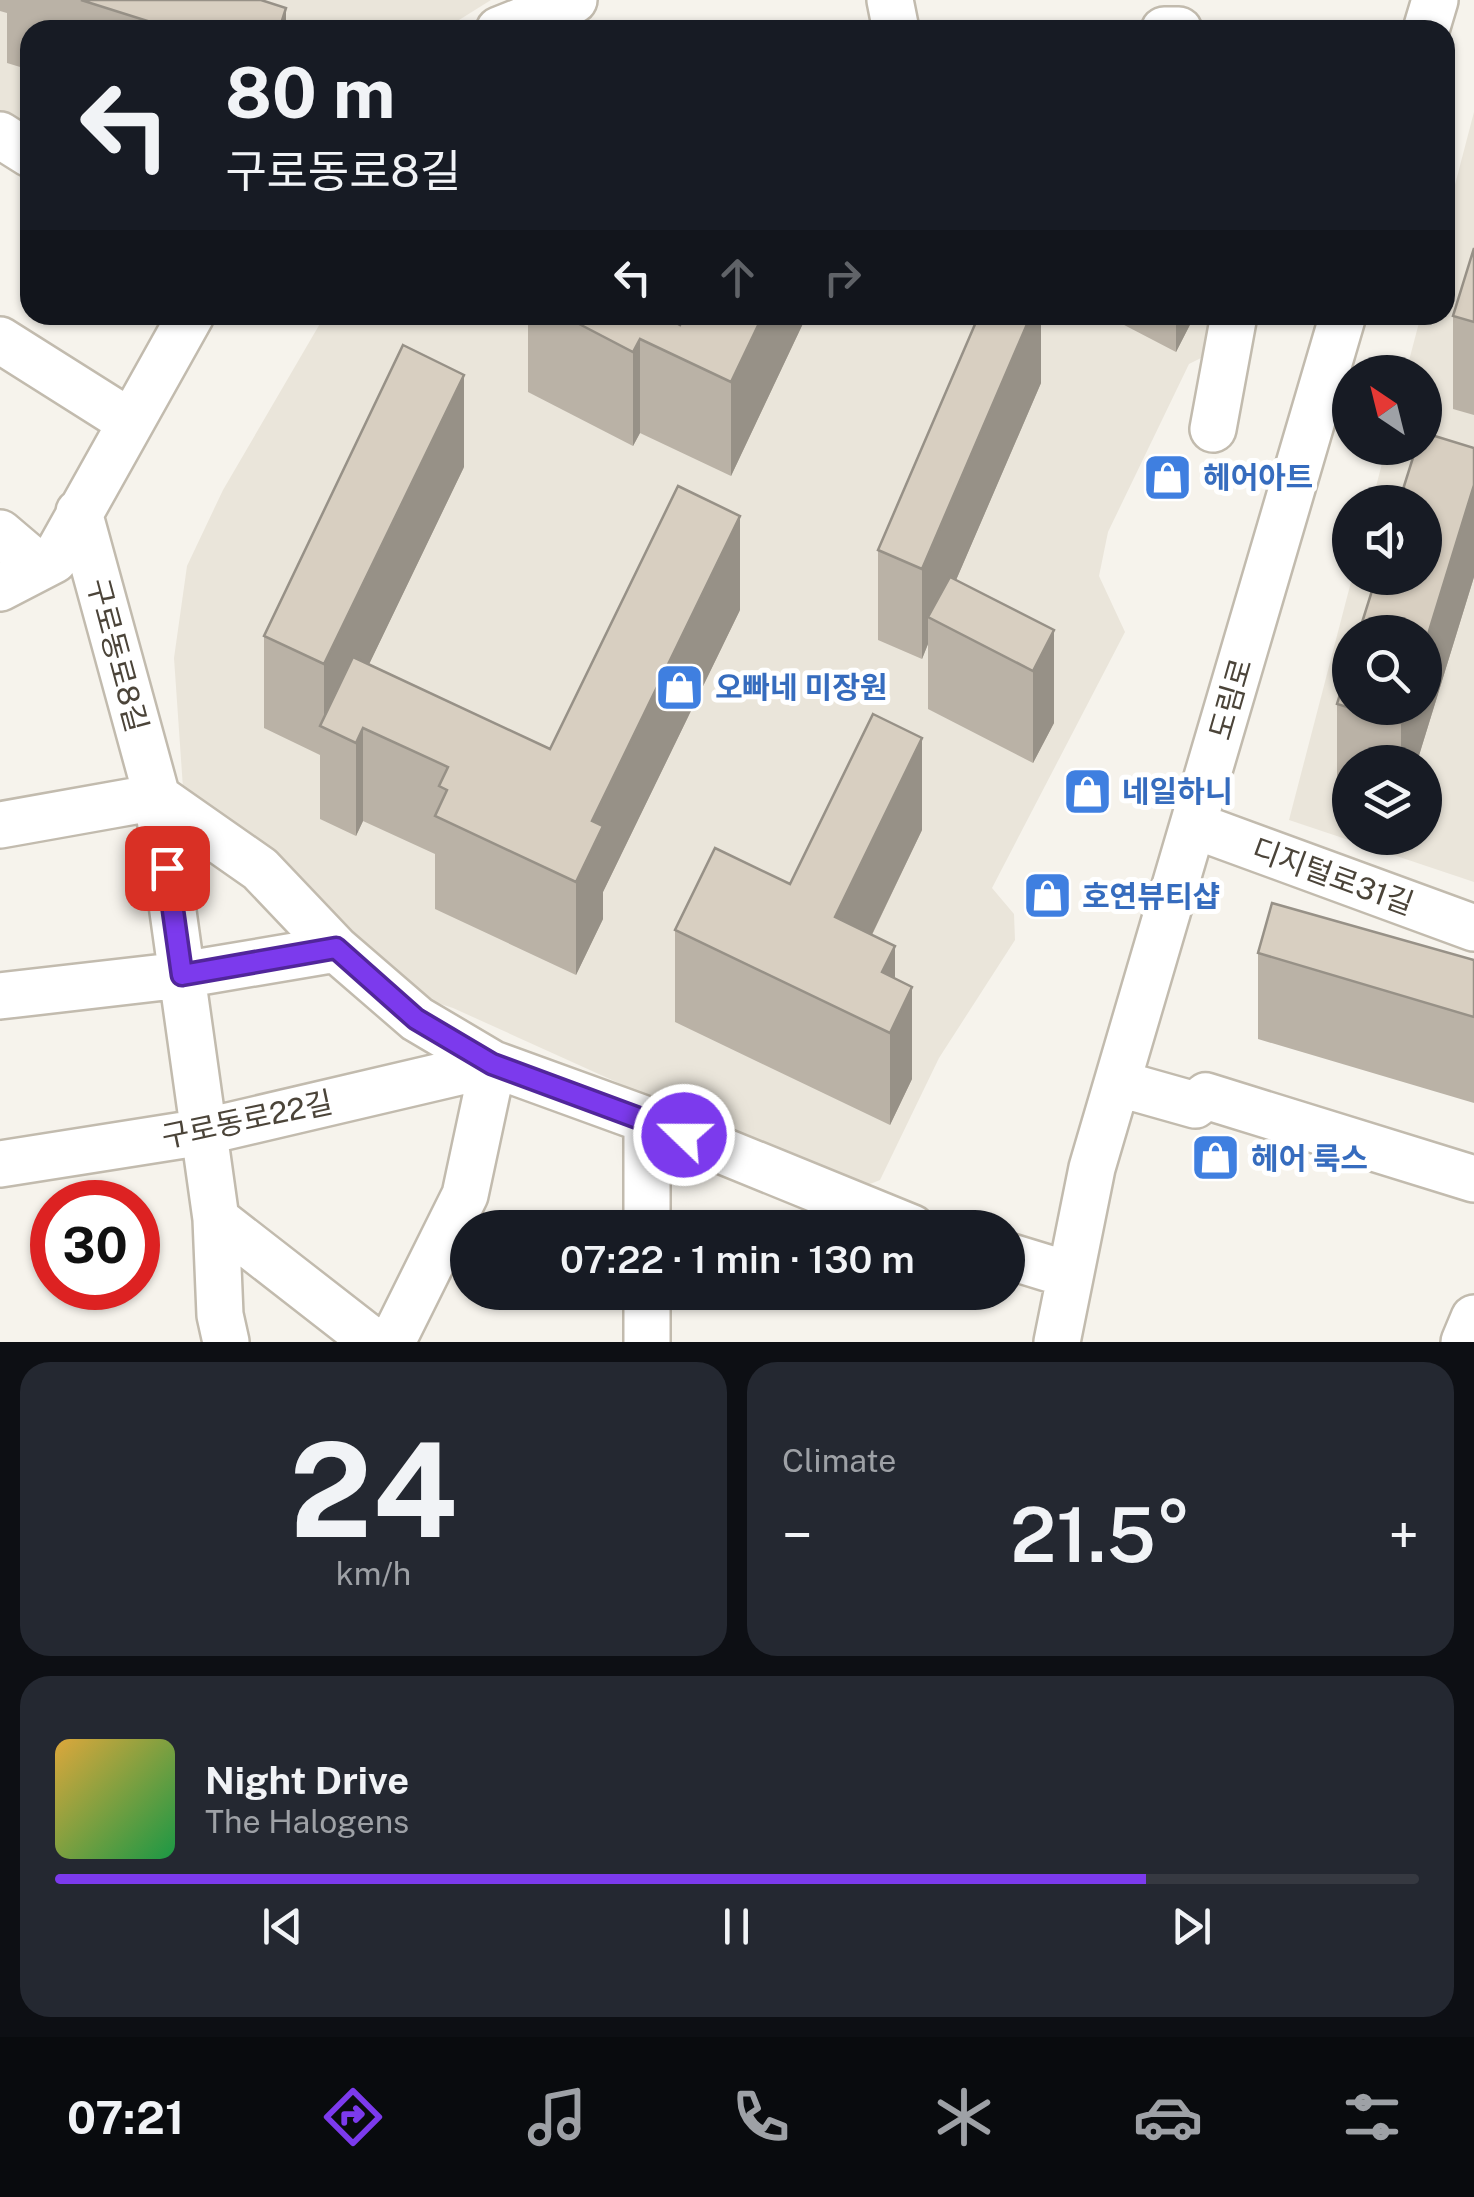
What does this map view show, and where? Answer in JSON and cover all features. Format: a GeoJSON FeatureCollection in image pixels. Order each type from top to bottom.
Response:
{"type":"FeatureCollection","features":[{"type":"Feature","properties":{"kind":"street"},"geometry":{"type":"LineString","coordinates":[[499,18],[574,0]]}},
{"type":"Feature","properties":{"kind":"street"},"geometry":{"type":"LineString","coordinates":[[0,588],[54,560],[184,325]]}},
{"type":"Feature","properties":{"kind":"street"},"geometry":{"type":"LineString","coordinates":[[1213,428],[1232,325]]}},
{"type":"Feature","properties":{"kind":"street","name":"도림로"},"geometry":{"type":"LineString","coordinates":[[1056,1342],[1092,1168],[1340,325]]}},
{"type":"Feature","properties":{"kind":"street"},"geometry":{"type":"LineString","coordinates":[[0,340],[130,422]]}},
{"type":"Feature","properties":{"kind":"street","name":"구로동로8길"},"geometry":{"type":"LineString","coordinates":[[79,512],[157,797],[216,1218],[228,1336]]}},
{"type":"Feature","properties":{"kind":"street"},"geometry":{"type":"LineString","coordinates":[[0,533],[40,567]]}},
{"type":"Feature","properties":{"kind":"street"},"geometry":{"type":"LineString","coordinates":[[0,826],[157,797],[260,869],[336,948],[416,1019],[492,1064],[647,1120],[868,1210]]}},
{"type":"Feature","properties":{"kind":"street","name":"디지털로31길"},"geometry":{"type":"LineString","coordinates":[[1193,825],[1474,928]]}},
{"type":"Feature","properties":{"kind":"street"},"geometry":{"type":"LineString","coordinates":[[0,996],[182,975],[336,948]]}},
{"type":"Feature","properties":{"kind":"street"},"geometry":{"type":"LineString","coordinates":[[392,1342],[465,1196],[492,1064]]}},
{"type":"Feature","properties":{"kind":"street","name":"구로동로22길"},"geometry":{"type":"LineString","coordinates":[[0,1164],[202,1132],[492,1064]]}},
{"type":"Feature","properties":{"kind":"street"},"geometry":{"type":"LineString","coordinates":[[1117,1083],[1195,1104],[1206,1096],[1474,1179]]}},
{"type":"Feature","properties":{"kind":"street"},"geometry":{"type":"LineString","coordinates":[[647,1120],[647,1210]]}},
{"type":"Feature","properties":{"kind":"street"},"geometry":{"type":"LineString","coordinates":[[216,1218],[374,1342]]}},
{"type":"Feature","properties":{"kind":"street"},"geometry":{"type":"LineString","coordinates":[[1025,1261],[1070,1274]]}},
{"type":"Feature","properties":{"kind":"street"},"geometry":{"type":"LineString","coordinates":[[648,1310],[648,1342]]}},
{"type":"Feature","properties":{"kind":"street"},"geometry":{"type":"LineString","coordinates":[[1464,1342],[1474,1318]]}},
{"type":"Feature","properties":{"kind":"shaded area"},"geometry":{"type":"Polygon","coordinates":[[[0,0],[491,0],[459,20],[20,20],[20,130],[0,117],[0,0]]]}},
{"type":"Feature","properties":{"kind":"shaded area"},"geometry":{"type":"Polygon","coordinates":[[[1474,112],[1474,882],[1393,855],[1442,855],[1442,745],[1332,745],[1332,834],[1289,820],[1332,655],[1332,725],[1442,725],[1442,615],[1342,615],[1348,595],[1442,595],[1442,485],[1376,485],[1382,465],[1442,465],[1442,355],[1410,355],[1418,325],[1455,325],[1455,185],[1474,112]]]}},
{"type":"Feature","properties":{"kind":"shaded area"},"geometry":{"type":"Polygon","coordinates":[[[319,325],[1234,325],[1209,354],[1189,364],[1108,532],[1099,576],[1125,632],[992,888],[1014,914],[1015,940],[939,1058],[880,1180],[855,1190],[453,1008],[375,983],[305,887],[249,833],[183,788],[174,658],[187,566],[223,490],[319,325]]]}},
{"type":"Feature","properties":{"kind":"building"},"geometry":{"type":"Polygon","coordinates":[[[81,0],[261,0],[286,8],[282,20],[144,20],[81,0]]]}},
{"type":"Feature","properties":{"kind":"building"},"geometry":{"type":"Polygon","coordinates":[[[1474,248],[1474,322],[1455,317],[1474,248]]]}},
{"type":"Feature","properties":{"kind":"building"},"geometry":{"type":"Polygon","coordinates":[[[581,325],[758,325],[731,382],[640,339],[633,352],[581,325]]]}},
{"type":"Feature","properties":{"kind":"building"},"geometry":{"type":"Polygon","coordinates":[[[975,325],[1027,325],[922,569],[878,550],[975,325]]]}},
{"type":"Feature","properties":{"kind":"building"},"geometry":{"type":"Polygon","coordinates":[[[403,345],[464,375],[324,664],[264,636],[403,345]]]}},
{"type":"Feature","properties":{"kind":"building"},"geometry":{"type":"Polygon","coordinates":[[[1442,438],[1474,448],[1474,485],[1442,589],[1442,485],[1404,485],[1411,465],[1442,465],[1442,438]]]}},
{"type":"Feature","properties":{"kind":"building"},"geometry":{"type":"Polygon","coordinates":[[[678,486],[740,516],[592,821],[603,826],[576,882],[435,816],[447,790],[439,786],[448,767],[363,728],[356,743],[320,726],[353,657],[550,749],[678,486]]]}},
{"type":"Feature","properties":{"kind":"building"},"geometry":{"type":"Polygon","coordinates":[[[950,577],[1054,630],[1033,671],[928,617],[950,577]]]}},
{"type":"Feature","properties":{"kind":"building"},"geometry":{"type":"Polygon","coordinates":[[[1371,595],[1440,595],[1434,615],[1364,615],[1371,595]]]}},
{"type":"Feature","properties":{"kind":"building"},"geometry":{"type":"Polygon","coordinates":[[[873,714],[922,738],[835,917],[895,946],[882,972],[912,987],[890,1033],[675,930],[715,848],[790,884],[873,714]]]}},
{"type":"Feature","properties":{"kind":"building"},"geometry":{"type":"Polygon","coordinates":[[[1272,903],[1474,960],[1474,1017],[1258,953],[1272,903]]]}},
{"type":"Feature","properties":{"kind":"place","name":"헤어아트"},"geometry":{"type":"Point","coordinates":[1168,477]}},
{"type":"Feature","properties":{"kind":"place","name":"오빠네 미장원"},"geometry":{"type":"Point","coordinates":[680,687]}},
{"type":"Feature","properties":{"kind":"place","name":"네일하니"},"geometry":{"type":"Point","coordinates":[1087,791]}},
{"type":"Feature","properties":{"kind":"place","name":"호연뷰티샵"},"geometry":{"type":"Point","coordinates":[1047,896]}},
{"type":"Feature","properties":{"kind":"place","name":"헤어 룩스"},"geometry":{"type":"Point","coordinates":[1216,1158]}},
{"type":"Feature","properties":{"kind":"route"},"geometry":{"type":"LineString","coordinates":[[167,868],[182,975],[336,948],[416,1019],[492,1064],[684,1135]]}}]}
